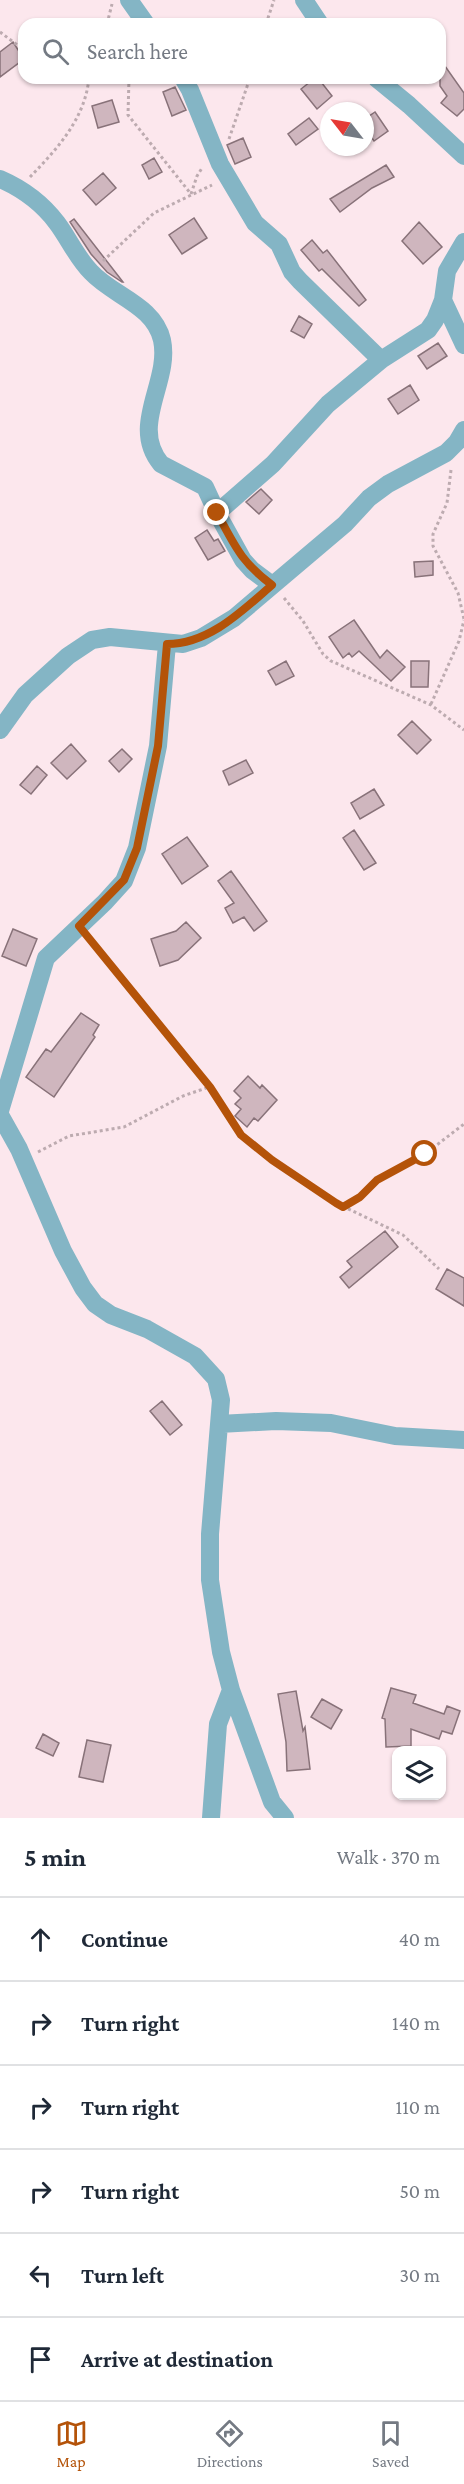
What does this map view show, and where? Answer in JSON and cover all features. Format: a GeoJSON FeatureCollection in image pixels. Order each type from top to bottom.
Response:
{"type":"FeatureCollection","features":[{"type":"Feature","properties":{"kind":"street"},"geometry":{"type":"LineString","coordinates":[[129,0],[142,18]]}},
{"type":"Feature","properties":{"kind":"street"},"geometry":{"type":"LineString","coordinates":[[304,0],[316,18]]}},
{"type":"Feature","properties":{"kind":"street"},"geometry":{"type":"LineString","coordinates":[[186,84],[217,155],[255,223],[279,244],[296,276],[381,360]]}},
{"type":"Feature","properties":{"kind":"street"},"geometry":{"type":"LineString","coordinates":[[383,84],[464,156]]}},
{"type":"Feature","properties":{"kind":"street"},"geometry":{"type":"LineString","coordinates":[[0,179],[20,187],[35,200],[57,224],[90,271],[101,282],[138,306],[151,318],[158,330],[163,352],[160,378],[148,420],[156,458],[161,464],[190,477],[205,487],[243,560],[272,585]]}},
{"type":"Feature","properties":{"kind":"street"},"geometry":{"type":"LineString","coordinates":[[217,513],[273,464],[328,404],[381,360],[428,330],[443,300],[447,271],[464,242]]}},
{"type":"Feature","properties":{"kind":"street"},"geometry":{"type":"LineString","coordinates":[[443,300],[464,345]]}},
{"type":"Feature","properties":{"kind":"street"},"geometry":{"type":"LineString","coordinates":[[0,730],[25,696],[68,656],[92,640],[110,637],[183,644],[201,638],[234,618],[345,524],[369,498],[388,484],[446,453],[460,436]]}},
{"type":"Feature","properties":{"kind":"street"},"geometry":{"type":"LineString","coordinates":[[167,644],[158,746],[137,848],[124,880],[46,958],[0,1113],[24,1161],[63,1251],[83,1288],[95,1304],[111,1314],[147,1329],[195,1356],[216,1379],[221,1400],[210,1534],[210,1580],[231,1690],[272,1802],[285,1818]]}},
{"type":"Feature","properties":{"kind":"street"},"geometry":{"type":"LineString","coordinates":[[219,1424],[276,1421],[331,1423],[395,1436],[464,1440]]}},
{"type":"Feature","properties":{"kind":"street"},"geometry":{"type":"LineString","coordinates":[[211,1818],[218,1724],[231,1690]]}},
{"type":"Feature","properties":{"kind":"path"},"geometry":{"type":"LineString","coordinates":[[109,18],[114,0]]}},
{"type":"Feature","properties":{"kind":"path"},"geometry":{"type":"LineString","coordinates":[[268,18],[274,0]]}},
{"type":"Feature","properties":{"kind":"path"},"geometry":{"type":"LineString","coordinates":[[0,32],[18,46]]}},
{"type":"Feature","properties":{"kind":"path"},"geometry":{"type":"LineString","coordinates":[[20,187],[55,151],[70,131],[81,111],[88,84]]}},
{"type":"Feature","properties":{"kind":"path"},"geometry":{"type":"LineString","coordinates":[[129,84],[128,115],[191,194]]}},
{"type":"Feature","properties":{"kind":"path"},"geometry":{"type":"LineString","coordinates":[[191,194],[201,170],[217,155],[234,129],[248,84]]}},
{"type":"Feature","properties":{"kind":"path"},"geometry":{"type":"LineString","coordinates":[[90,271],[154,213],[228,177]]}},
{"type":"Feature","properties":{"kind":"path"},"geometry":{"type":"LineString","coordinates":[[431,705],[459,641],[464,619],[458,593],[433,546],[433,534],[447,503],[460,436]]}},
{"type":"Feature","properties":{"kind":"path"},"geometry":{"type":"LineString","coordinates":[[272,585],[295,610],[323,654],[331,661],[431,705],[464,730]]}},
{"type":"Feature","properties":{"kind":"path"},"geometry":{"type":"LineString","coordinates":[[79,926],[210,1087],[241,1135],[272,1160],[343,1207],[403,1236],[439,1269]]}},
{"type":"Feature","properties":{"kind":"path"},"geometry":{"type":"LineString","coordinates":[[24,1161],[69,1136],[124,1128],[183,1096],[210,1087]]}},
{"type":"Feature","properties":{"kind":"path"},"geometry":{"type":"LineString","coordinates":[[343,1207],[360,1197],[377,1180],[425,1154],[464,1124]]}},
{"type":"Feature","properties":{"kind":"building"},"geometry":{"type":"Polygon","coordinates":[[[13,42],[18,50],[18,64],[0,77],[0,52],[13,42]]]}},
{"type":"Feature","properties":{"kind":"building"},"geometry":{"type":"Polygon","coordinates":[[[446,68],[464,93],[464,109],[457,116],[441,103],[447,96],[440,84],[446,84],[446,68]]]}},
{"type":"Feature","properties":{"kind":"building"},"geometry":{"type":"Polygon","coordinates":[[[307,84],[323,84],[332,96],[325,102],[320,102],[317,109],[301,89],[307,84]]]}},
{"type":"Feature","properties":{"kind":"building"},"geometry":{"type":"Polygon","coordinates":[[[175,87],[186,110],[172,116],[163,92],[175,87]]]}},
{"type":"Feature","properties":{"kind":"building"},"geometry":{"type":"Polygon","coordinates":[[[112,100],[119,122],[98,128],[92,106],[112,100]]]}},
{"type":"Feature","properties":{"kind":"building"},"geometry":{"type":"Polygon","coordinates":[[[374,113],[388,131],[374,141],[374,113]]]}},
{"type":"Feature","properties":{"kind":"building"},"geometry":{"type":"Polygon","coordinates":[[[309,118],[318,129],[296,145],[288,134],[309,118]]]}},
{"type":"Feature","properties":{"kind":"building"},"geometry":{"type":"Polygon","coordinates":[[[243,138],[251,157],[235,164],[227,145],[243,138]]]}},
{"type":"Feature","properties":{"kind":"building"},"geometry":{"type":"Polygon","coordinates":[[[154,158],[162,172],[149,179],[142,165],[154,158]]]}},
{"type":"Feature","properties":{"kind":"building"},"geometry":{"type":"Polygon","coordinates":[[[386,165],[394,177],[372,188],[340,212],[330,199],[386,165]]]}},
{"type":"Feature","properties":{"kind":"building"},"geometry":{"type":"Polygon","coordinates":[[[103,173],[116,188],[96,205],[83,190],[103,173]]]}},
{"type":"Feature","properties":{"kind":"building"},"geometry":{"type":"Polygon","coordinates":[[[194,218],[207,238],[182,254],[169,235],[194,218]]]}},
{"type":"Feature","properties":{"kind":"building"},"geometry":{"type":"Polygon","coordinates":[[[74,219],[123,282],[107,272],[91,254],[70,222],[74,219]]]}},
{"type":"Feature","properties":{"kind":"building"},"geometry":{"type":"Polygon","coordinates":[[[419,222],[442,247],[423,264],[402,241],[419,222]]]}},
{"type":"Feature","properties":{"kind":"building"},"geometry":{"type":"Polygon","coordinates":[[[312,240],[323,253],[327,250],[366,300],[359,306],[322,269],[319,271],[301,250],[312,240]]]}},
{"type":"Feature","properties":{"kind":"building"},"geometry":{"type":"Polygon","coordinates":[[[299,316],[312,324],[304,338],[291,331],[299,316]]]}},
{"type":"Feature","properties":{"kind":"building"},"geometry":{"type":"Polygon","coordinates":[[[438,343],[447,356],[427,369],[418,356],[438,343]]]}},
{"type":"Feature","properties":{"kind":"building"},"geometry":{"type":"Polygon","coordinates":[[[410,385],[419,400],[398,414],[388,399],[410,385]]]}},
{"type":"Feature","properties":{"kind":"building"},"geometry":{"type":"Polygon","coordinates":[[[261,489],[272,500],[259,514],[246,502],[261,489]]]}},
{"type":"Feature","properties":{"kind":"building"},"geometry":{"type":"Polygon","coordinates":[[[207,530],[214,541],[218,539],[225,551],[208,560],[195,538],[207,530]]]}},
{"type":"Feature","properties":{"kind":"building"},"geometry":{"type":"Polygon","coordinates":[[[433,561],[433,575],[415,577],[414,562],[433,561]]]}},
{"type":"Feature","properties":{"kind":"building"},"geometry":{"type":"Polygon","coordinates":[[[354,620],[380,658],[387,650],[405,667],[391,681],[359,651],[352,657],[349,653],[343,658],[329,637],[354,620]]]}},
{"type":"Feature","properties":{"kind":"building"},"geometry":{"type":"Polygon","coordinates":[[[286,661],[294,676],[276,685],[268,671],[286,661]]]}},
{"type":"Feature","properties":{"kind":"building"},"geometry":{"type":"Polygon","coordinates":[[[411,661],[429,661],[428,687],[411,687],[411,661]]]}},
{"type":"Feature","properties":{"kind":"building"},"geometry":{"type":"Polygon","coordinates":[[[412,721],[431,740],[417,754],[398,735],[412,721]]]}},
{"type":"Feature","properties":{"kind":"building"},"geometry":{"type":"Polygon","coordinates":[[[71,744],[86,761],[67,779],[51,763],[71,744]]]}},
{"type":"Feature","properties":{"kind":"building"},"geometry":{"type":"Polygon","coordinates":[[[122,749],[132,759],[119,772],[109,761],[122,749]]]}},
{"type":"Feature","properties":{"kind":"building"},"geometry":{"type":"Polygon","coordinates":[[[246,760],[253,773],[229,785],[223,771],[246,760]]]}},
{"type":"Feature","properties":{"kind":"building"},"geometry":{"type":"Polygon","coordinates":[[[37,766],[47,775],[31,794],[20,785],[37,766]]]}},
{"type":"Feature","properties":{"kind":"building"},"geometry":{"type":"Polygon","coordinates":[[[374,789],[384,805],[360,819],[351,803],[374,789]]]}},
{"type":"Feature","properties":{"kind":"building"},"geometry":{"type":"Polygon","coordinates":[[[354,830],[376,863],[364,870],[343,838],[354,830]]]}},
{"type":"Feature","properties":{"kind":"building"},"geometry":{"type":"Polygon","coordinates":[[[187,837],[208,866],[182,884],[162,854],[187,837]]]}},
{"type":"Feature","properties":{"kind":"building"},"geometry":{"type":"Polygon","coordinates":[[[231,871],[267,921],[254,931],[244,917],[233,923],[225,908],[234,903],[218,881],[231,871]]]}},
{"type":"Feature","properties":{"kind":"building"},"geometry":{"type":"Polygon","coordinates":[[[186,922],[201,938],[178,960],[160,966],[151,939],[176,931],[186,922]]]}},
{"type":"Feature","properties":{"kind":"building"},"geometry":{"type":"Polygon","coordinates":[[[13,929],[37,939],[26,966],[2,956],[13,929]]]}},
{"type":"Feature","properties":{"kind":"building"},"geometry":{"type":"Polygon","coordinates":[[[81,1013],[99,1025],[93,1035],[95,1037],[54,1097],[26,1077],[46,1049],[51,1052],[81,1013]]]}},
{"type":"Feature","properties":{"kind":"building"},"geometry":{"type":"Polygon","coordinates":[[[248,1076],[260,1088],[262,1085],[277,1100],[258,1121],[254,1118],[247,1127],[235,1116],[241,1109],[235,1104],[241,1098],[234,1091],[248,1076]]]}},
{"type":"Feature","properties":{"kind":"building"},"geometry":{"type":"Polygon","coordinates":[[[385,1231],[398,1247],[349,1288],[340,1277],[352,1267],[347,1261],[385,1231]]]}},
{"type":"Feature","properties":{"kind":"building"},"geometry":{"type":"Polygon","coordinates":[[[447,1269],[464,1278],[464,1306],[436,1289],[447,1269]]]}},
{"type":"Feature","properties":{"kind":"building"},"geometry":{"type":"Polygon","coordinates":[[[162,1401],[182,1425],[170,1435],[150,1411],[162,1401]]]}},
{"type":"Feature","properties":{"kind":"building"},"geometry":{"type":"Polygon","coordinates":[[[391,1688],[416,1695],[413,1703],[444,1714],[447,1706],[460,1711],[452,1734],[442,1731],[439,1739],[411,1729],[411,1746],[386,1747],[385,1719],[382,1718],[391,1688]]]}},
{"type":"Feature","properties":{"kind":"building"},"geometry":{"type":"Polygon","coordinates":[[[296,1691],[303,1731],[305,1727],[310,1769],[287,1771],[286,1742],[278,1694],[296,1691]]]}},
{"type":"Feature","properties":{"kind":"building"},"geometry":{"type":"Polygon","coordinates":[[[322,1699],[342,1710],[331,1729],[311,1717],[322,1699]]]}},
{"type":"Feature","properties":{"kind":"building"},"geometry":{"type":"Polygon","coordinates":[[[43,1734],[59,1743],[53,1756],[36,1748],[43,1734]]]}},
{"type":"Feature","properties":{"kind":"building"},"geometry":{"type":"Polygon","coordinates":[[[87,1740],[111,1745],[103,1782],[79,1777],[87,1740]]]}},
{"type":"Feature","properties":{"kind":"route"},"geometry":{"type":"LineString","coordinates":[[217,513],[243,560],[272,585],[234,618],[201,638],[183,644],[167,644],[158,746],[137,848],[124,880],[105,902],[79,926],[210,1087],[241,1135],[272,1160],[336,1203],[343,1207],[360,1197],[377,1180],[425,1154]]}}]}
